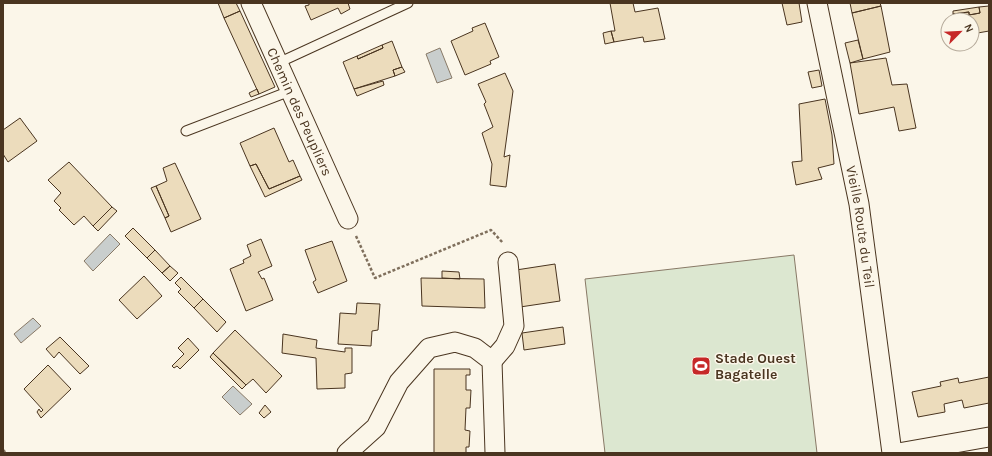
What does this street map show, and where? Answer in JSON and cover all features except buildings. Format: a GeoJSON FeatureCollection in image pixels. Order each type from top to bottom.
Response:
{"type":"FeatureCollection","features":[{"type":"Feature","properties":{"kind":"street","name":"Chemin des Peupliers"},"geometry":{"type":"LineString","coordinates":[[251,3],[348,219]]}},
{"type":"Feature","properties":{"kind":"street","name":"Vieille Route du Teil"},"geometry":{"type":"LineString","coordinates":[[817,3],[859,204],[892,453]]}},
{"type":"Feature","properties":{"kind":"street"},"geometry":{"type":"LineString","coordinates":[[495,453],[492,361],[506,346],[514,326],[508,262]]}},
{"type":"Feature","properties":{"kind":"street"},"geometry":{"type":"LineString","coordinates":[[347,453],[376,427],[399,382],[429,348],[455,342],[475,348],[492,361]]}},
{"type":"Feature","properties":{"kind":"street"},"geometry":{"type":"LineString","coordinates":[[898,453],[989,437]]}},
{"type":"Feature","properties":{"kind":"lane"},"geometry":{"type":"LineString","coordinates":[[278,63],[408,3]]}},
{"type":"Feature","properties":{"kind":"lane"},"geometry":{"type":"LineString","coordinates":[[186,131],[290,92]]}},
{"type":"Feature","properties":{"kind":"path"},"geometry":{"type":"LineString","coordinates":[[348,219],[375,278],[491,230],[505,244],[508,262]]}},
{"type":"Feature","properties":{"kind":"path"},"geometry":{"type":"LineString","coordinates":[[3,450],[6,453]]}},
{"type":"Feature","properties":{"kind":"green space","name":"Stade Ouest Bagatelle"},"geometry":{"type":"Polygon","coordinates":[[[794,255],[817,453],[605,453],[585,279],[794,255]]]}},
{"type":"Feature","properties":{"kind":"shaded area"},"geometry":{"type":"Polygon","coordinates":[[[440,48],[452,78],[437,83],[426,54],[440,48]]]}},
{"type":"Feature","properties":{"kind":"shaded area"},"geometry":{"type":"Polygon","coordinates":[[[110,234],[120,244],[93,271],[84,261],[110,234]]]}},
{"type":"Feature","properties":{"kind":"shaded area"},"geometry":{"type":"Polygon","coordinates":[[[33,318],[41,326],[21,343],[14,334],[33,318]]]}},
{"type":"Feature","properties":{"kind":"shaded area"},"geometry":{"type":"Polygon","coordinates":[[[233,386],[252,404],[240,415],[222,397],[233,386]]]}},
{"type":"Feature","properties":{"kind":"place","name":"Stade Ouest Bagatelle"},"geometry":{"type":"Point","coordinates":[701,366]}}]}
